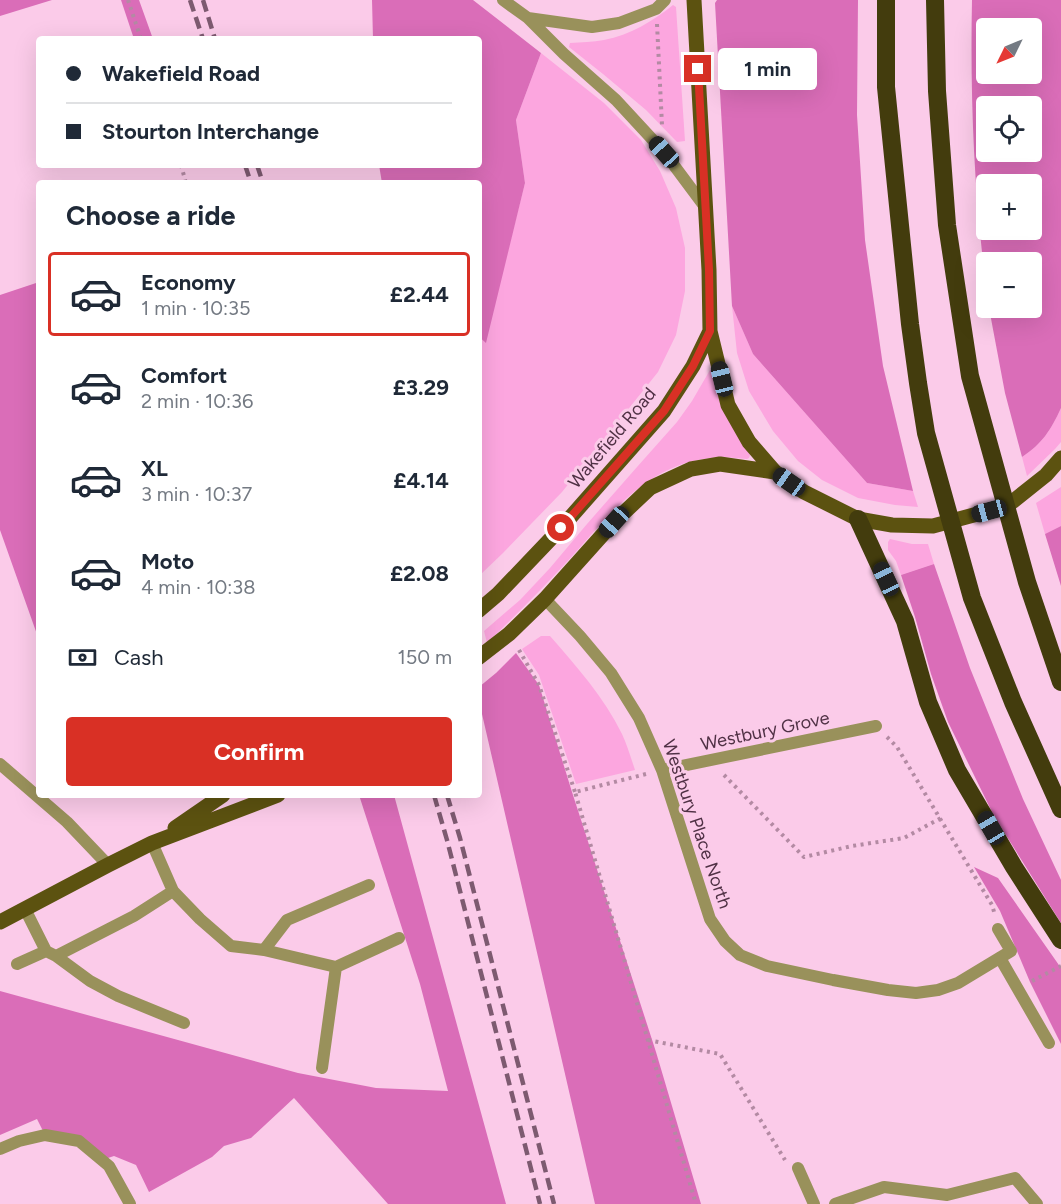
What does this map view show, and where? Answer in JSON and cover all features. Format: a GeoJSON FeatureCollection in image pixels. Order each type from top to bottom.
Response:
{"type":"FeatureCollection","features":[{"type":"Feature","properties":{"kind":"highway"},"geometry":{"type":"LineString","coordinates":[[886,0],[886,87],[910,324],[926,432],[972,598],[1013,702],[1061,808]]}},
{"type":"Feature","properties":{"kind":"highway"},"geometry":{"type":"LineString","coordinates":[[934,0],[937,90],[947,225],[970,376],[1026,582],[1061,682]]}},
{"type":"Feature","properties":{"kind":"highway"},"geometry":{"type":"LineString","coordinates":[[858,519],[905,621],[928,702],[957,770],[1014,867],[1061,940]]}},
{"type":"Feature","properties":{"kind":"main road"},"geometry":{"type":"LineString","coordinates":[[694,0],[709,270],[710,331],[728,405],[749,442],[775,472],[804,492],[858,519],[892,525],[933,526],[1007,506],[1046,476],[1061,458]]}},
{"type":"Feature","properties":{"kind":"main road","name":"Wakefield Road"},"geometry":{"type":"LineString","coordinates":[[482,608],[561,528],[664,411],[693,366],[710,331]]}},
{"type":"Feature","properties":{"kind":"main road"},"geometry":{"type":"LineString","coordinates":[[484,654],[509,634],[545,599],[614,522],[650,488],[691,469],[720,464],[775,472]]}},
{"type":"Feature","properties":{"kind":"main road"},"geometry":{"type":"LineString","coordinates":[[153,843],[219,798]]}},
{"type":"Feature","properties":{"kind":"main road"},"geometry":{"type":"LineString","coordinates":[[0,922],[153,843],[270,798]]}},
{"type":"Feature","properties":{"kind":"street"},"geometry":{"type":"LineString","coordinates":[[503,0],[528,18],[616,100],[664,152],[705,207]]}},
{"type":"Feature","properties":{"kind":"street"},"geometry":{"type":"LineString","coordinates":[[528,18],[592,27],[618,23],[656,9],[665,0]]}},
{"type":"Feature","properties":{"kind":"street","name":"Westbury Place North"},"geometry":{"type":"LineString","coordinates":[[545,599],[611,673],[639,718],[662,770],[710,919],[724,941],[740,955],[767,966],[888,990],[916,993],[938,990],[957,983],[1000,958]]}},
{"type":"Feature","properties":{"kind":"street","name":"Westbury Grove"},"geometry":{"type":"LineString","coordinates":[[662,770],[876,726]]}},
{"type":"Feature","properties":{"kind":"street"},"geometry":{"type":"LineString","coordinates":[[0,765],[36,796]]}},
{"type":"Feature","properties":{"kind":"street"},"geometry":{"type":"LineString","coordinates":[[39,798],[67,822],[108,865]]}},
{"type":"Feature","properties":{"kind":"street"},"geometry":{"type":"LineString","coordinates":[[153,843],[173,891],[231,946],[264,950],[336,967],[399,938]]}},
{"type":"Feature","properties":{"kind":"street"},"geometry":{"type":"LineString","coordinates":[[264,950],[287,920],[369,885]]}},
{"type":"Feature","properties":{"kind":"street"},"geometry":{"type":"LineString","coordinates":[[17,964],[51,953],[135,916],[173,891]]}},
{"type":"Feature","properties":{"kind":"street"},"geometry":{"type":"LineString","coordinates":[[25,909],[51,953],[90,981],[118,996],[184,1023]]}},
{"type":"Feature","properties":{"kind":"street"},"geometry":{"type":"LineString","coordinates":[[998,929],[1011,951],[1000,958],[1049,1043]]}},
{"type":"Feature","properties":{"kind":"street"},"geometry":{"type":"LineString","coordinates":[[322,1068],[336,967]]}},
{"type":"Feature","properties":{"kind":"street"},"geometry":{"type":"LineString","coordinates":[[0,1149],[19,1141],[45,1135],[79,1142],[109,1166],[130,1204]]}},
{"type":"Feature","properties":{"kind":"street"},"geometry":{"type":"LineString","coordinates":[[798,1168],[814,1204]]}},
{"type":"Feature","properties":{"kind":"street"},"geometry":{"type":"LineString","coordinates":[[835,1204],[884,1187],[947,1195],[1015,1178],[1037,1204]]}},
{"type":"Feature","properties":{"kind":"path"},"geometry":{"type":"LineString","coordinates":[[128,0],[140,36]]}},
{"type":"Feature","properties":{"kind":"path"},"geometry":{"type":"LineString","coordinates":[[656,9],[664,152]]}},
{"type":"Feature","properties":{"kind":"path"},"geometry":{"type":"LineString","coordinates":[[509,634],[539,685],[575,792],[696,1204]]}},
{"type":"Feature","properties":{"kind":"path"},"geometry":{"type":"LineString","coordinates":[[876,726],[897,747],[993,905],[998,929]]}},
{"type":"Feature","properties":{"kind":"path"},"geometry":{"type":"LineString","coordinates":[[710,761],[804,856],[904,838],[941,819]]}},
{"type":"Feature","properties":{"kind":"path"},"geometry":{"type":"LineString","coordinates":[[575,792],[662,770]]}},
{"type":"Feature","properties":{"kind":"path"},"geometry":{"type":"LineString","coordinates":[[1041,977],[1061,966]]}},
{"type":"Feature","properties":{"kind":"path"},"geometry":{"type":"LineString","coordinates":[[648,1040],[720,1054],[785,1160],[798,1168]]}},
{"type":"Feature","properties":{"kind":"shaded area"},"geometry":{"type":"Polygon","coordinates":[[[0,0],[52,0],[0,16],[0,0]]]}},
{"type":"Feature","properties":{"kind":"shaded area"},"geometry":{"type":"Polygon","coordinates":[[[121,0],[139,0],[152,36],[133,36],[121,0]]]}},
{"type":"Feature","properties":{"kind":"shaded area"},"geometry":{"type":"Polygon","coordinates":[[[372,0],[473,0],[541,53],[516,120],[525,183],[486,343],[482,340],[482,180],[382,180],[380,168],[482,168],[482,36],[373,36],[372,0]]]}},
{"type":"Feature","properties":{"kind":"shaded area"},"geometry":{"type":"Polygon","coordinates":[[[717,0],[858,0],[857,115],[865,240],[883,366],[913,491],[867,483],[753,354],[732,306],[715,3],[717,0]]]}},
{"type":"Feature","properties":{"kind":"shaded area"},"geometry":{"type":"Polygon","coordinates":[[[972,0],[1061,0],[1061,408],[1045,436],[1022,457],[1005,393],[991,318],[1042,318],[1042,252],[983,252],[981,240],[1042,240],[1042,174],[976,174],[976,184],[972,110],[972,0]]]}},
{"type":"Feature","properties":{"kind":"shaded area"},"geometry":{"type":"Polygon","coordinates":[[[673,5],[676,7],[685,141],[677,142],[646,110],[569,47],[570,43],[600,41],[623,35],[649,22],[673,5]]]}},
{"type":"Feature","properties":{"kind":"shaded area"},"geometry":{"type":"Polygon","coordinates":[[[541,53],[604,103],[641,140],[660,171],[676,208],[685,248],[685,291],[676,335],[658,372],[562,492],[482,573],[482,339],[485,342],[525,183],[516,120],[541,53]]]}},
{"type":"Feature","properties":{"kind":"shaded area"},"geometry":{"type":"Polygon","coordinates":[[[36,283],[36,632],[0,530],[0,295],[36,283]]]}},
{"type":"Feature","properties":{"kind":"shaded area"},"geometry":{"type":"Polygon","coordinates":[[[732,306],[753,354],[867,483],[913,491],[918,507],[858,498],[822,480],[798,461],[773,431],[749,391],[737,353],[732,306]]]}},
{"type":"Feature","properties":{"kind":"shaded area"},"geometry":{"type":"Polygon","coordinates":[[[710,370],[713,370],[750,455],[749,458],[716,458],[688,462],[642,485],[603,521],[546,584],[487,643],[484,631],[520,600],[550,568],[677,422],[710,370]]]}},
{"type":"Feature","properties":{"kind":"shaded area"},"geometry":{"type":"Polygon","coordinates":[[[1061,408],[1061,442],[1027,476],[1022,457],[1045,436],[1061,408]]]}},
{"type":"Feature","properties":{"kind":"shaded area"},"geometry":{"type":"Polygon","coordinates":[[[1061,487],[1061,526],[1045,534],[1036,503],[1061,487]]]}},
{"type":"Feature","properties":{"kind":"shaded area"},"geometry":{"type":"Polygon","coordinates":[[[1061,526],[1061,586],[1045,534],[1061,526]]]}},
{"type":"Feature","properties":{"kind":"shaded area"},"geometry":{"type":"Polygon","coordinates":[[[890,539],[912,544],[928,544],[934,564],[901,575],[896,561],[888,550],[890,539]]]}},
{"type":"Feature","properties":{"kind":"shaded area"},"geometry":{"type":"Polygon","coordinates":[[[934,564],[970,668],[1023,799],[1061,880],[1061,923],[994,816],[948,722],[931,674],[901,575],[934,564]]]}},
{"type":"Feature","properties":{"kind":"shaded area"},"geometry":{"type":"Polygon","coordinates":[[[541,636],[550,636],[598,695],[622,734],[635,770],[576,784],[539,675],[522,649],[541,636]]]}},
{"type":"Feature","properties":{"kind":"shaded area"},"geometry":{"type":"Polygon","coordinates":[[[516,653],[539,685],[656,1052],[701,1204],[595,1204],[482,714],[482,685],[516,653]]]}},
{"type":"Feature","properties":{"kind":"shaded area"},"geometry":{"type":"Polygon","coordinates":[[[360,798],[395,798],[506,1204],[388,1204],[294,1098],[251,1138],[224,1146],[212,1157],[149,1192],[136,1165],[114,1156],[102,1160],[79,1141],[45,1135],[37,1119],[0,1135],[0,991],[298,1073],[376,1088],[448,1091],[420,984],[360,798]]]}},
{"type":"Feature","properties":{"kind":"shaded area"},"geometry":{"type":"Polygon","coordinates":[[[974,867],[998,878],[1061,968],[1061,1044],[1030,982],[1000,911],[974,867]]]}},
{"type":"Feature","properties":{"kind":"railway"},"geometry":{"type":"LineString","coordinates":[[190,0],[202,36]]}},
{"type":"Feature","properties":{"kind":"railway"},"geometry":{"type":"LineString","coordinates":[[203,0],[214,36]]}},
{"type":"Feature","properties":{"kind":"railway"},"geometry":{"type":"LineString","coordinates":[[246,168],[250,180]]}},
{"type":"Feature","properties":{"kind":"railway"},"geometry":{"type":"LineString","coordinates":[[258,168],[262,180]]}},
{"type":"Feature","properties":{"kind":"railway"},"geometry":{"type":"LineString","coordinates":[[435,798],[540,1204]]}},
{"type":"Feature","properties":{"kind":"railway"},"geometry":{"type":"LineString","coordinates":[[448,798],[554,1204]]}},
{"type":"Feature","properties":{"kind":"route"},"geometry":{"type":"LineString","coordinates":[[561,528],[664,411],[693,366],[710,331],[698,69]]}}]}
